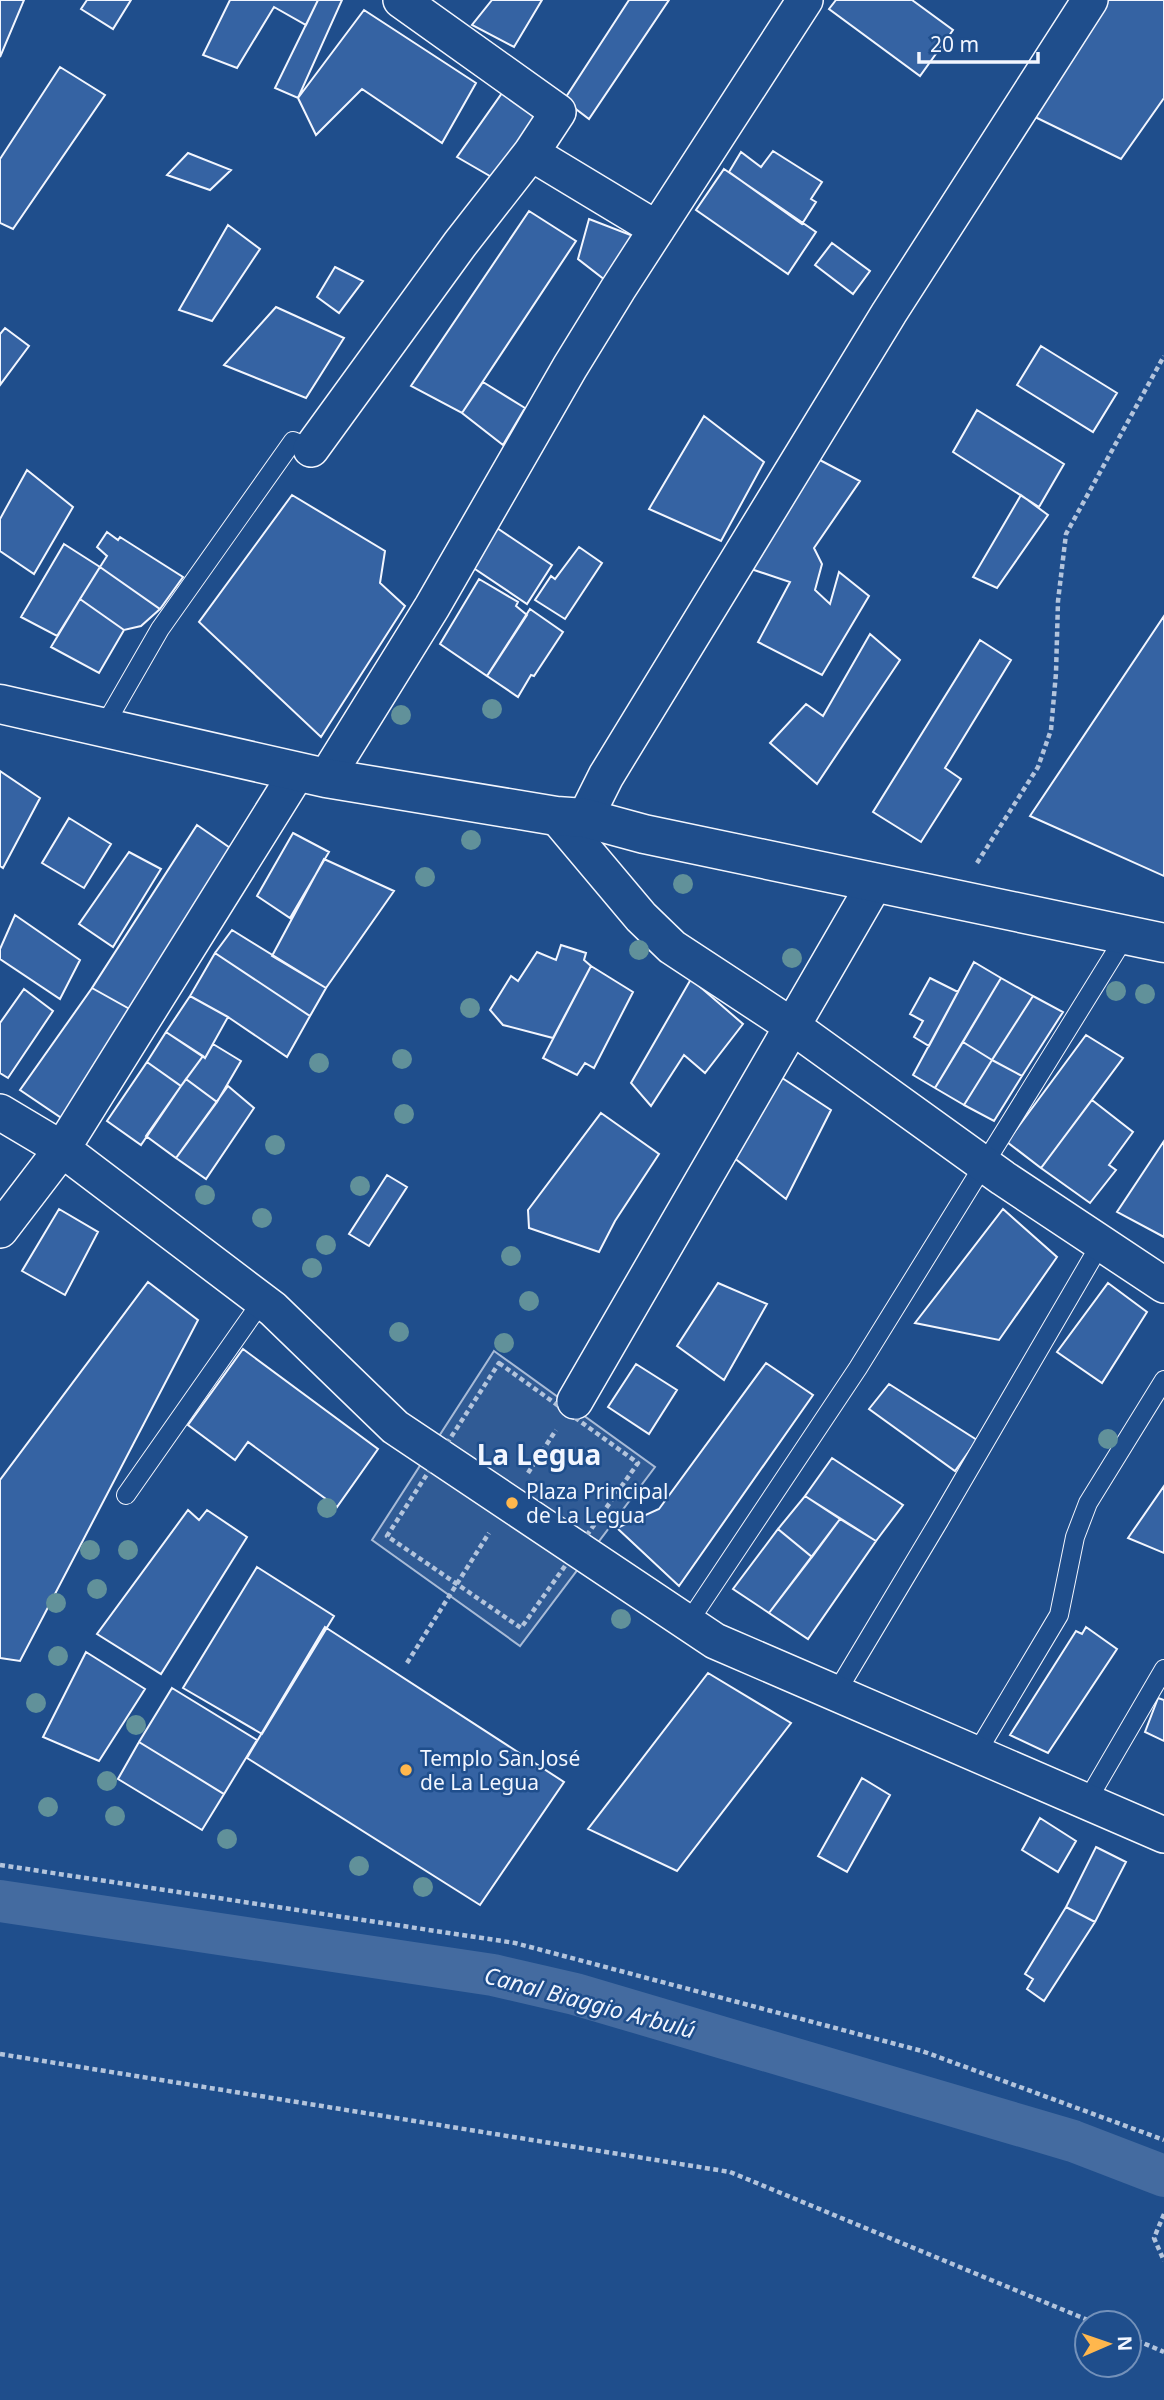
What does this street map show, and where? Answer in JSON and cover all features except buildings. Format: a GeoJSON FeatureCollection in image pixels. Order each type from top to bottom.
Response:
{"type":"FeatureCollection","features":[{"type":"Feature","properties":{"kind":"main road"},"geometry":{"type":"LineString","coordinates":[[0,704],[312,775],[571,817],[1164,943]]}},
{"type":"Feature","properties":{"kind":"street"},"geometry":{"type":"LineString","coordinates":[[311,449],[460,244],[531,153],[558,112],[401,0]]}},
{"type":"Feature","properties":{"kind":"street"},"geometry":{"type":"LineString","coordinates":[[0,1230],[62,1149],[312,775],[432,607],[570,367],[805,0]]}},
{"type":"Feature","properties":{"kind":"street"},"geometry":{"type":"LineString","coordinates":[[1090,0],[881,325],[606,776],[571,817],[641,917],[672,947],[792,1027],[984,1164],[1164,1285]]}},
{"type":"Feature","properties":{"kind":"street"},"geometry":{"type":"LineString","coordinates":[[531,153],[657,229]]}},
{"type":"Feature","properties":{"kind":"street"},"geometry":{"type":"LineString","coordinates":[[575,1401],[875,883]]}},
{"type":"Feature","properties":{"kind":"street"},"geometry":{"type":"LineString","coordinates":[[0,1112],[62,1149],[273,1309],[396,1427],[715,1642],[1164,1835]]}},
{"type":"Feature","properties":{"kind":"lane"},"geometry":{"type":"LineString","coordinates":[[103,728],[160,629],[293,441],[311,449]]}},
{"type":"Feature","properties":{"kind":"lane"},"geometry":{"type":"LineString","coordinates":[[688,1623],[858,1368],[1126,935]]}},
{"type":"Feature","properties":{"kind":"lane"},"geometry":{"type":"LineString","coordinates":[[836,1693],[1101,1243]]}},
{"type":"Feature","properties":{"kind":"lane"},"geometry":{"type":"LineString","coordinates":[[126,1495],[262,1301]]}},
{"type":"Feature","properties":{"kind":"lane"},"geometry":{"type":"LineString","coordinates":[[976,1754],[1059,1615],[1075,1537],[1088,1503],[1164,1380]]}},
{"type":"Feature","properties":{"kind":"lane"},"geometry":{"type":"LineString","coordinates":[[1087,1801],[1164,1669]]}},
{"type":"Feature","properties":{"kind":"path"},"geometry":{"type":"LineString","coordinates":[[955,899],[1038,767],[1051,730],[1058,601],[1066,534],[1164,356]]}},
{"type":"Feature","properties":{"kind":"path"},"geometry":{"type":"LineString","coordinates":[[0,1865],[515,1943],[922,2051],[1164,2140]]}},
{"type":"Feature","properties":{"kind":"path"},"geometry":{"type":"LineString","coordinates":[[0,2054],[730,2172],[1073,2314]]}},
{"type":"Feature","properties":{"kind":"path"},"geometry":{"type":"LineString","coordinates":[[1164,2214],[1154,2238],[1164,2261]]}},
{"type":"Feature","properties":{"kind":"path"},"geometry":{"type":"LineString","coordinates":[[1143,2343],[1164,2352]]}},
{"type":"Feature","properties":{"kind":"shaded area","name":"Plaza Principal de La Legua"},"geometry":{"type":"Polygon","coordinates":[[[494,1351],[655,1467],[520,1646],[372,1540],[494,1351]]]}},
{"type":"Feature","properties":{"kind":"waterway","name":"Canal Biaggio Arbulú"},"geometry":{"type":"LineString","coordinates":[[0,1901],[493,1975],[575,1994],[1073,2141],[1164,2176]]}},
{"type":"Feature","properties":{"kind":"place","name":"Plaza Principal de La Legua"},"geometry":{"type":"Point","coordinates":[512,1503]}},
{"type":"Feature","properties":{"kind":"place","name":"Templo San José de La Legua"},"geometry":{"type":"Point","coordinates":[406,1770]}},
{"type":"Feature","properties":{"kind":"district","name":"La Legua"},"geometry":{"type":"Point","coordinates":[539,1454]}}]}
